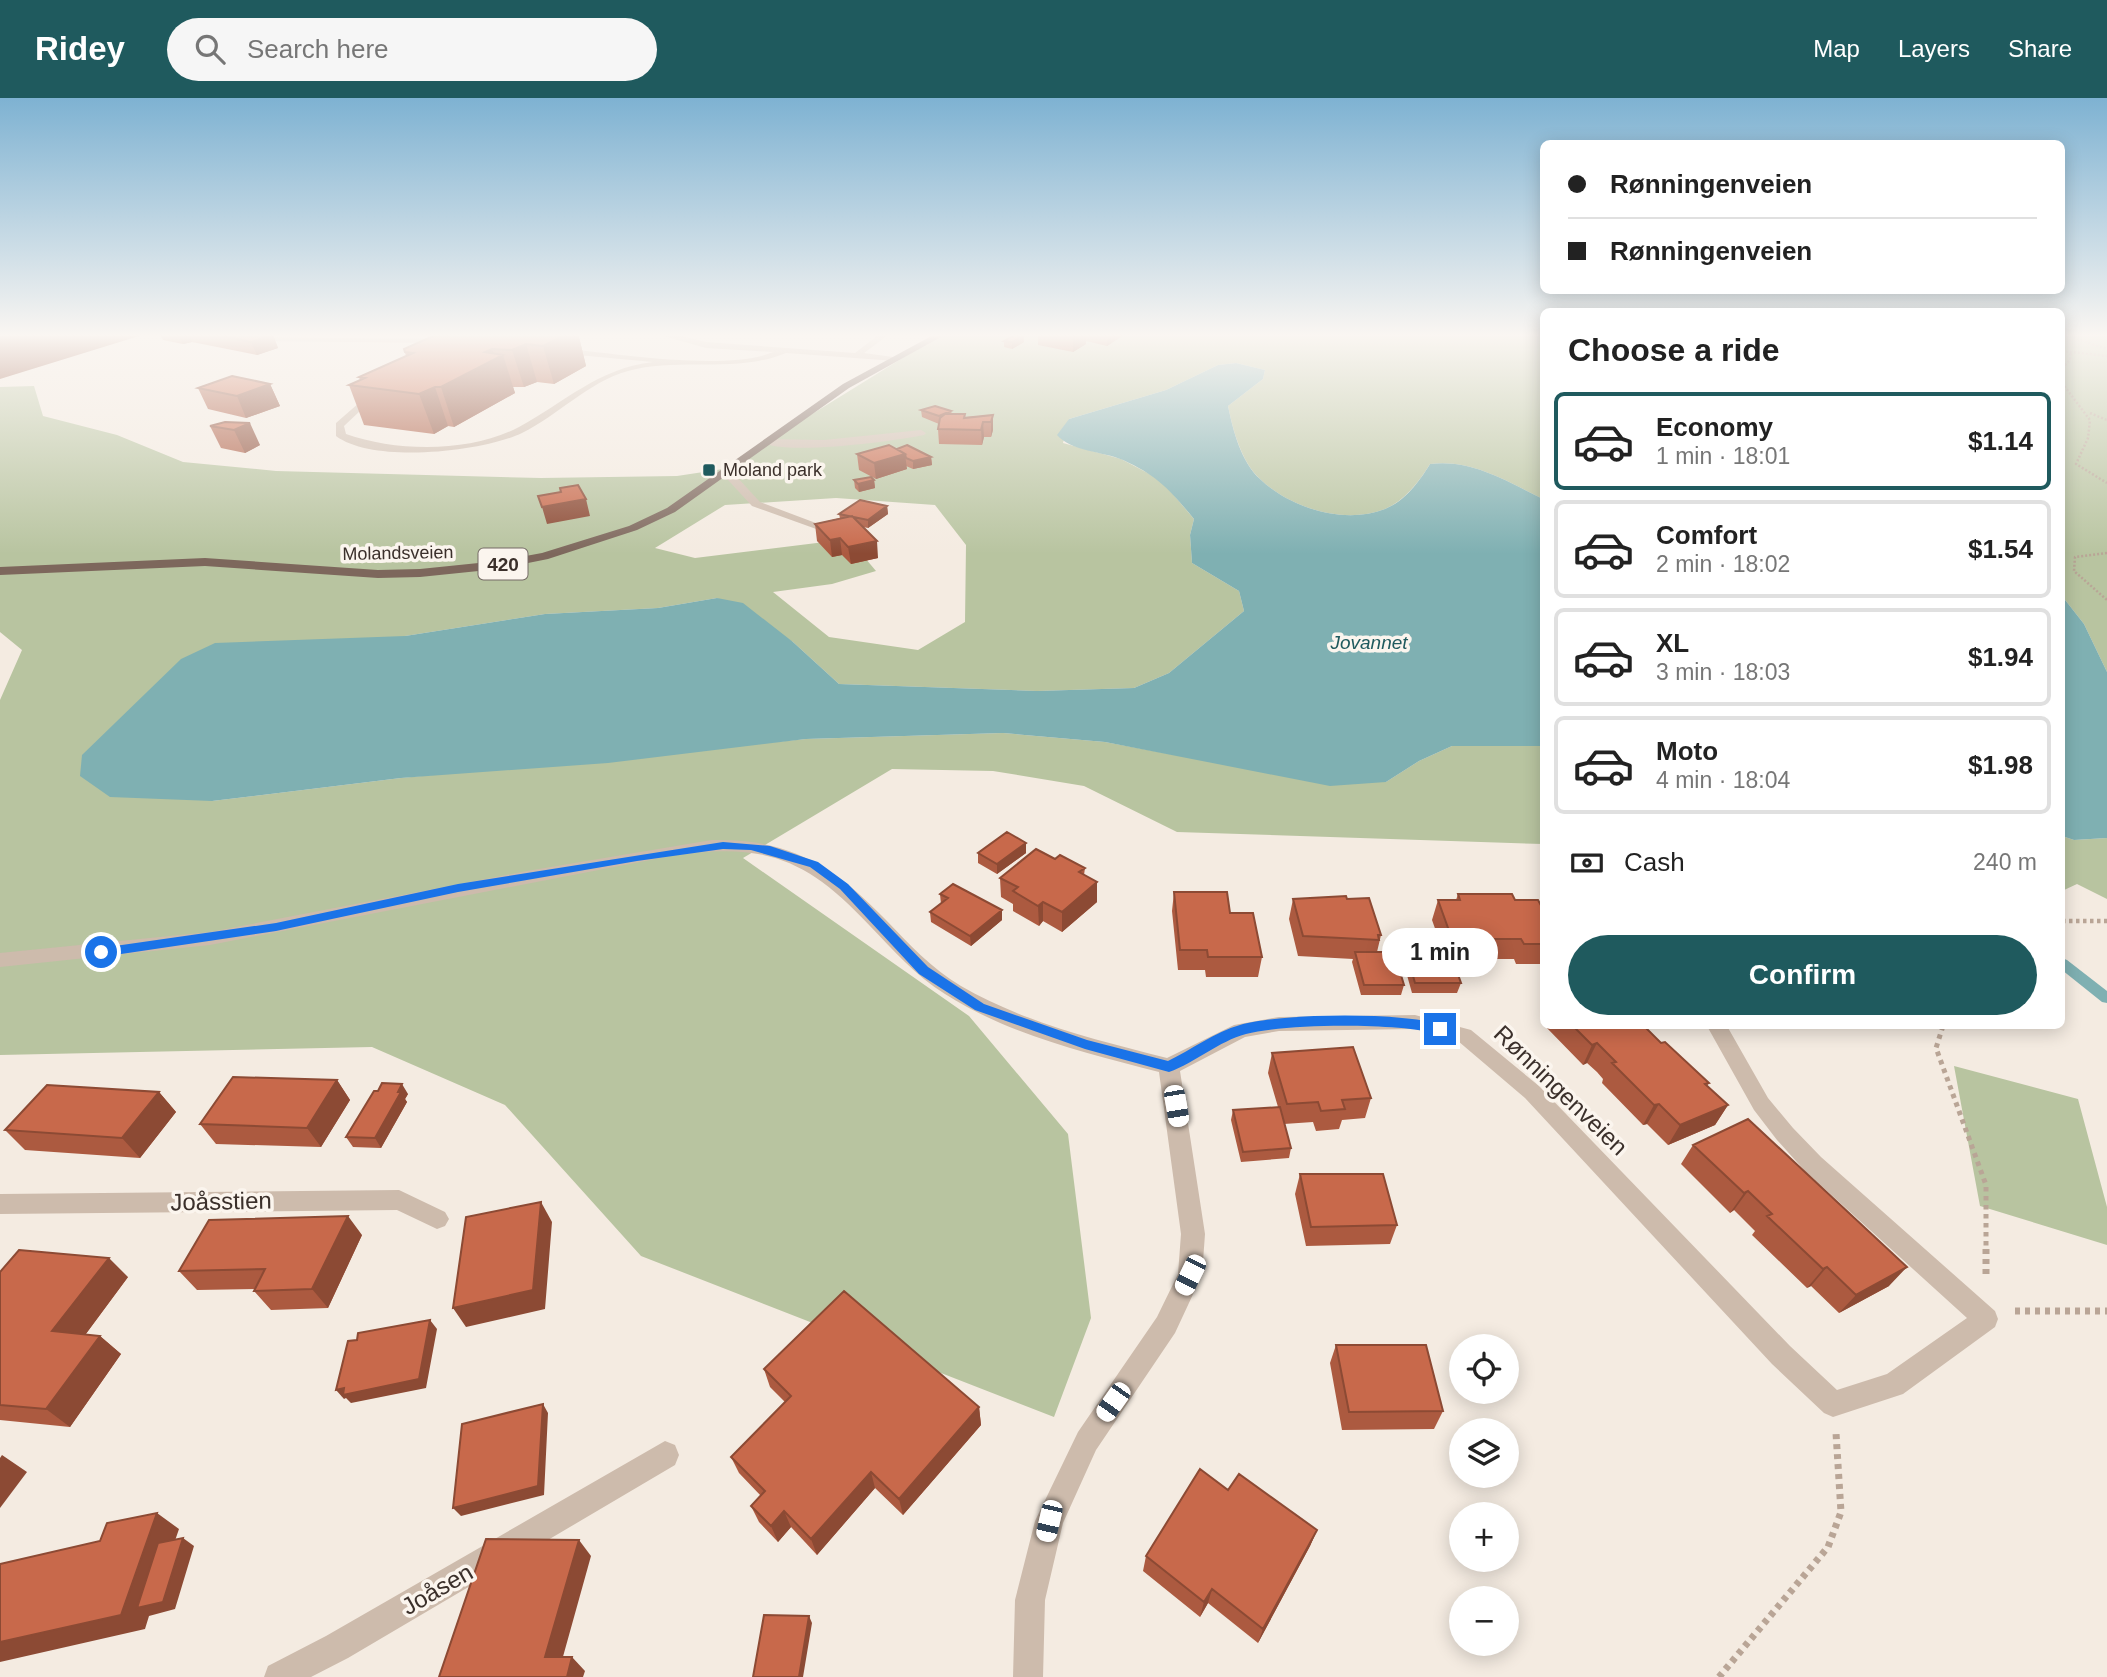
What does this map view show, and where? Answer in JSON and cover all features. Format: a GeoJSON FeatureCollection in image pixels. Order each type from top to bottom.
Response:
{"type":"FeatureCollection","features":[{"type":"Feature","properties":{"kind":"main road","name":"Molandsveien"},"geometry":{"type":"LineString","coordinates":[[0,571],[205,562],[378,574],[420,573],[498,565],[570,550],[633,528],[671,510],[817,407]]}},
{"type":"Feature","properties":{"kind":"street"},"geometry":{"type":"LineString","coordinates":[[360,407],[339,425],[341,436],[370,445],[398,447],[439,447],[489,441],[518,431],[559,407]]}},
{"type":"Feature","properties":{"kind":"street"},"geometry":{"type":"LineString","coordinates":[[768,442],[806,447],[875,436],[921,433]]}},
{"type":"Feature","properties":{"kind":"street"},"geometry":{"type":"LineString","coordinates":[[722,475],[732,478],[756,504],[823,528]]}},
{"type":"Feature","properties":{"kind":"street"},"geometry":{"type":"LineString","coordinates":[[0,960],[101,952],[202,939],[276,927],[458,888],[608,862],[723,846],[751,846],[770,849],[814,865],[844,887],[924,970],[980,1007],[1085,1044],[1169,1067],[1193,1234],[1190,1275],[1166,1325],[1087,1441],[1049,1521],[1030,1600],[1028,1677]]}},
{"type":"Feature","properties":{"kind":"street","name":"Rønningenveien"},"geometry":{"type":"LineString","coordinates":[[1169,1067],[1241,1030],[1279,1024],[1415,1022],[1464,1035],[1532,1093],[1781,1355],[1833,1404]]}},
{"type":"Feature","properties":{"kind":"street"},"geometry":{"type":"LineString","coordinates":[[1719,1029],[1761,1104],[1785,1134],[1813,1164],[1986,1319],[1894,1385],[1833,1404]]}},
{"type":"Feature","properties":{"kind":"street","name":"Joåsstien"},"geometry":{"type":"LineString","coordinates":[[0,1204],[399,1200],[437,1219]]}},
{"type":"Feature","properties":{"kind":"street","name":"Joåsen"},"geometry":{"type":"LineString","coordinates":[[279,1677],[337,1647],[665,1455]]}},
{"type":"Feature","properties":{"kind":"path"},"geometry":{"type":"LineString","coordinates":[[2084,407],[2090,413],[2107,420]]}},
{"type":"Feature","properties":{"kind":"path"},"geometry":{"type":"LineString","coordinates":[[2090,413],[2091,436],[2076,464],[2107,483]]}},
{"type":"Feature","properties":{"kind":"path"},"geometry":{"type":"LineString","coordinates":[[2107,553],[2076,557],[2074,571],[2107,600]]}},
{"type":"Feature","properties":{"kind":"path"},"geometry":{"type":"LineString","coordinates":[[2065,921],[2107,920]]}},
{"type":"Feature","properties":{"kind":"path"},"geometry":{"type":"LineString","coordinates":[[1942,1029],[1936,1048],[1986,1185],[1986,1319],[2018,1311],[2107,1311]]}},
{"type":"Feature","properties":{"kind":"path"},"geometry":{"type":"LineString","coordinates":[[1719,1677],[1828,1547],[1842,1512],[1833,1404]]}},
{"type":"Feature","properties":{"kind":"green space"},"geometry":{"type":"Polygon","coordinates":[[[0,407],[40,407],[43,416],[117,435],[183,462],[276,471],[541,478],[677,476],[723,469],[824,407],[1110,407],[1069,419],[1063,443],[1121,459],[1161,480],[1194,519],[1190,535],[1192,563],[1239,591],[1244,611],[1169,673],[1134,688],[1037,691],[839,684],[793,642],[717,598],[658,608],[545,614],[405,636],[212,801],[401,778],[806,739],[1003,733],[1105,742],[1197,759],[1386,782],[1419,761],[1452,746],[1540,746],[1540,844],[1177,832],[1084,786],[993,771],[892,769],[743,858],[969,1016],[1068,1134],[1091,1318],[1054,1417],[641,1256],[505,1105],[372,1047],[0,1055],[0,700],[22,650],[0,632],[0,407]],[[836,498],[725,505],[655,548],[695,558],[849,539],[876,571],[832,584],[773,592],[829,637],[918,650],[965,622],[966,545],[935,505],[836,498]]]}},
{"type":"Feature","properties":{"kind":"green space"},"geometry":{"type":"Polygon","coordinates":[[[1228,407],[1540,407],[1540,498],[1488,473],[1445,463],[1430,464],[1410,490],[1385,509],[1352,515],[1318,511],[1286,498],[1260,479],[1253,472],[1235,435],[1228,407]]]}},
{"type":"Feature","properties":{"kind":"green space"},"geometry":{"type":"Polygon","coordinates":[[[2065,407],[2107,407],[2107,672],[2084,624],[2065,600],[2065,407]]]}},
{"type":"Feature","properties":{"kind":"green space"},"geometry":{"type":"Polygon","coordinates":[[[2065,837],[2074,840],[2107,838],[2107,899],[2077,884],[2065,890],[2065,837]]]}},
{"type":"Feature","properties":{"kind":"green space"},"geometry":{"type":"Polygon","coordinates":[[[1954,1066],[2078,1099],[2107,1207],[2107,1245],[1980,1206],[1954,1066]]]}},
{"type":"Feature","properties":{"kind":"water","name":"Jovannet"},"geometry":{"type":"Polygon","coordinates":[[[1110,407],[1228,407],[1235,435],[1253,472],[1286,498],[1318,511],[1335,514],[1352,515],[1385,509],[1411,490],[1430,464],[1445,463],[1474,468],[1540,498],[1540,746],[1452,746],[1419,761],[1386,782],[1330,786],[1105,742],[1003,733],[806,739],[608,763],[401,778],[212,801],[110,797],[80,776],[82,755],[181,659],[215,643],[405,636],[545,614],[658,608],[717,598],[743,603],[793,642],[839,684],[1037,691],[1134,688],[1169,673],[1244,611],[1239,591],[1192,563],[1190,535],[1194,519],[1178,500],[1163,485],[1123,460],[1063,441],[1057,435],[1069,419],[1110,407]]]}},
{"type":"Feature","properties":{"kind":"water"},"geometry":{"type":"Polygon","coordinates":[[[2065,600],[2084,624],[2107,672],[2107,838],[2074,840],[2065,837],[2065,600]]]}},
{"type":"Feature","properties":{"kind":"building"},"geometry":{"type":"Polygon","coordinates":[[[937,407],[951,411],[939,416],[921,410],[937,407]]]}},
{"type":"Feature","properties":{"kind":"building"},"geometry":{"type":"Polygon","coordinates":[[[945,414],[965,414],[964,418],[993,415],[991,422],[983,422],[981,430],[938,429],[940,418],[945,414]]]}},
{"type":"Feature","properties":{"kind":"building"},"geometry":{"type":"Polygon","coordinates":[[[225,422],[250,423],[234,430],[210,426],[225,422]]]}},
{"type":"Feature","properties":{"kind":"building"},"geometry":{"type":"Polygon","coordinates":[[[889,445],[905,454],[874,463],[857,454],[889,445]]]}},
{"type":"Feature","properties":{"kind":"building"},"geometry":{"type":"Polygon","coordinates":[[[907,445],[931,457],[913,461],[906,458],[905,454],[897,449],[907,445]]]}},
{"type":"Feature","properties":{"kind":"building"},"geometry":{"type":"Polygon","coordinates":[[[871,477],[874,480],[858,484],[854,480],[871,477]]]}},
{"type":"Feature","properties":{"kind":"building"},"geometry":{"type":"Polygon","coordinates":[[[578,485],[586,499],[542,507],[538,496],[561,492],[560,488],[578,485]]]}},
{"type":"Feature","properties":{"kind":"building"},"geometry":{"type":"Polygon","coordinates":[[[860,500],[887,506],[868,520],[839,514],[860,500]]]}},
{"type":"Feature","properties":{"kind":"building"},"geometry":{"type":"Polygon","coordinates":[[[852,516],[877,541],[848,547],[840,538],[830,540],[815,524],[852,516]]]}},
{"type":"Feature","properties":{"kind":"building"},"geometry":{"type":"Polygon","coordinates":[[[1007,832],[1026,843],[997,864],[978,853],[1007,832]]]}},
{"type":"Feature","properties":{"kind":"building"},"geometry":{"type":"Polygon","coordinates":[[[1036,849],[1055,859],[1060,855],[1085,868],[1079,872],[1097,882],[1062,912],[1043,902],[1038,906],[1013,891],[1018,887],[1000,878],[1036,849]]]}},
{"type":"Feature","properties":{"kind":"building"},"geometry":{"type":"Polygon","coordinates":[[[953,884],[1002,910],[970,936],[930,912],[948,898],[940,894],[953,884]]]}},
{"type":"Feature","properties":{"kind":"building"},"geometry":{"type":"Polygon","coordinates":[[[1174,892],[1227,892],[1230,913],[1253,913],[1262,957],[1208,957],[1207,950],[1180,950],[1174,892]]]}},
{"type":"Feature","properties":{"kind":"building"},"geometry":{"type":"Polygon","coordinates":[[[1458,894],[1512,894],[1515,900],[1538,900],[1540,944],[1524,944],[1521,939],[1486,939],[1489,945],[1463,945],[1461,939],[1452,939],[1438,900],[1460,900],[1458,894]]]}},
{"type":"Feature","properties":{"kind":"building"},"geometry":{"type":"Polygon","coordinates":[[[1346,896],[1347,899],[1369,898],[1381,935],[1378,935],[1379,940],[1303,936],[1293,899],[1346,896]]]}},
{"type":"Feature","properties":{"kind":"building"},"geometry":{"type":"Polygon","coordinates":[[[1406,951],[1450,952],[1461,983],[1415,983],[1406,951]]]}},
{"type":"Feature","properties":{"kind":"building"},"geometry":{"type":"Polygon","coordinates":[[[1355,952],[1394,952],[1404,985],[1364,985],[1355,952]]]}},
{"type":"Feature","properties":{"kind":"building"},"geometry":{"type":"Polygon","coordinates":[[[1576,1029],[1647,1029],[1709,1083],[1705,1084],[1728,1105],[1680,1125],[1659,1104],[1654,1105],[1612,1063],[1616,1062],[1597,1043],[1592,1045],[1576,1029]]]}},
{"type":"Feature","properties":{"kind":"building"},"geometry":{"type":"Polygon","coordinates":[[[1353,1047],[1371,1098],[1342,1100],[1345,1109],[1321,1111],[1318,1102],[1287,1104],[1272,1053],[1353,1047]]]}},
{"type":"Feature","properties":{"kind":"building"},"geometry":{"type":"Polygon","coordinates":[[[233,1077],[337,1080],[307,1128],[200,1124],[233,1077]]]}},
{"type":"Feature","properties":{"kind":"building"},"geometry":{"type":"Polygon","coordinates":[[[382,1083],[402,1084],[398,1092],[401,1092],[375,1138],[346,1137],[374,1091],[378,1091],[382,1083]]]}},
{"type":"Feature","properties":{"kind":"building"},"geometry":{"type":"Polygon","coordinates":[[[47,1085],[159,1092],[122,1138],[5,1130],[47,1085]]]}},
{"type":"Feature","properties":{"kind":"building"},"geometry":{"type":"Polygon","coordinates":[[[1280,1107],[1291,1148],[1243,1152],[1233,1110],[1280,1107]]]}},
{"type":"Feature","properties":{"kind":"building"},"geometry":{"type":"Polygon","coordinates":[[[1748,1119],[1907,1267],[1856,1295],[1827,1267],[1823,1269],[1767,1216],[1772,1214],[1748,1191],[1744,1193],[1693,1145],[1748,1119]]]}},
{"type":"Feature","properties":{"kind":"building"},"geometry":{"type":"Polygon","coordinates":[[[1300,1174],[1383,1174],[1397,1225],[1311,1227],[1300,1174]]]}},
{"type":"Feature","properties":{"kind":"building"},"geometry":{"type":"Polygon","coordinates":[[[541,1202],[533,1290],[453,1308],[466,1217],[541,1202]]]}},
{"type":"Feature","properties":{"kind":"building"},"geometry":{"type":"Polygon","coordinates":[[[348,1216],[312,1289],[254,1291],[265,1269],[179,1271],[209,1220],[348,1216]]]}},
{"type":"Feature","properties":{"kind":"building"},"geometry":{"type":"Polygon","coordinates":[[[19,1250],[109,1258],[52,1331],[100,1336],[46,1409],[0,1405],[0,1272],[19,1250]]]}},
{"type":"Feature","properties":{"kind":"building"},"geometry":{"type":"Polygon","coordinates":[[[844,1291],[979,1407],[899,1499],[871,1472],[811,1539],[784,1511],[771,1526],[751,1506],[765,1491],[731,1457],[791,1396],[764,1369],[844,1291]]]}},
{"type":"Feature","properties":{"kind":"building"},"geometry":{"type":"Polygon","coordinates":[[[430,1320],[419,1379],[343,1395],[344,1388],[336,1390],[348,1341],[357,1340],[358,1333],[430,1320]]]}},
{"type":"Feature","properties":{"kind":"building"},"geometry":{"type":"Polygon","coordinates":[[[1336,1345],[1426,1345],[1443,1411],[1349,1412],[1336,1345]]]}},
{"type":"Feature","properties":{"kind":"building"},"geometry":{"type":"Polygon","coordinates":[[[543,1404],[538,1486],[453,1508],[462,1424],[543,1404]]]}},
{"type":"Feature","properties":{"kind":"building"},"geometry":{"type":"Polygon","coordinates":[[[1200,1469],[1228,1490],[1239,1474],[1317,1530],[1263,1629],[1212,1589],[1204,1602],[1146,1556],[1200,1469]]]}},
{"type":"Feature","properties":{"kind":"building"},"geometry":{"type":"Polygon","coordinates":[[[157,1513],[121,1615],[0,1642],[0,1564],[100,1541],[107,1523],[157,1513]]]}},
{"type":"Feature","properties":{"kind":"building"},"geometry":{"type":"Polygon","coordinates":[[[183,1538],[163,1602],[137,1608],[158,1543],[183,1538]]]}},
{"type":"Feature","properties":{"kind":"building"},"geometry":{"type":"Polygon","coordinates":[[[486,1539],[579,1540],[545,1657],[572,1657],[567,1677],[439,1677],[486,1539]]]}},
{"type":"Feature","properties":{"kind":"building"},"geometry":{"type":"Polygon","coordinates":[[[764,1615],[809,1616],[799,1677],[753,1677],[764,1615]]]}},
{"type":"Feature","properties":{"kind":"waterway"},"geometry":{"type":"LineString","coordinates":[[2065,965],[2107,998]]}},
{"type":"Feature","properties":{"kind":"place","name":"Moland park"},"geometry":{"type":"Point","coordinates":[709,470]}},
{"type":"Feature","properties":{"kind":"route"},"geometry":{"type":"LineString","coordinates":[[101,952],[276,927],[458,888],[663,853],[723,846],[751,846],[770,849],[814,865],[844,887],[924,970],[980,1007],[1085,1044],[1169,1067],[1241,1030],[1279,1024],[1415,1022],[1440,1029]]}}]}
